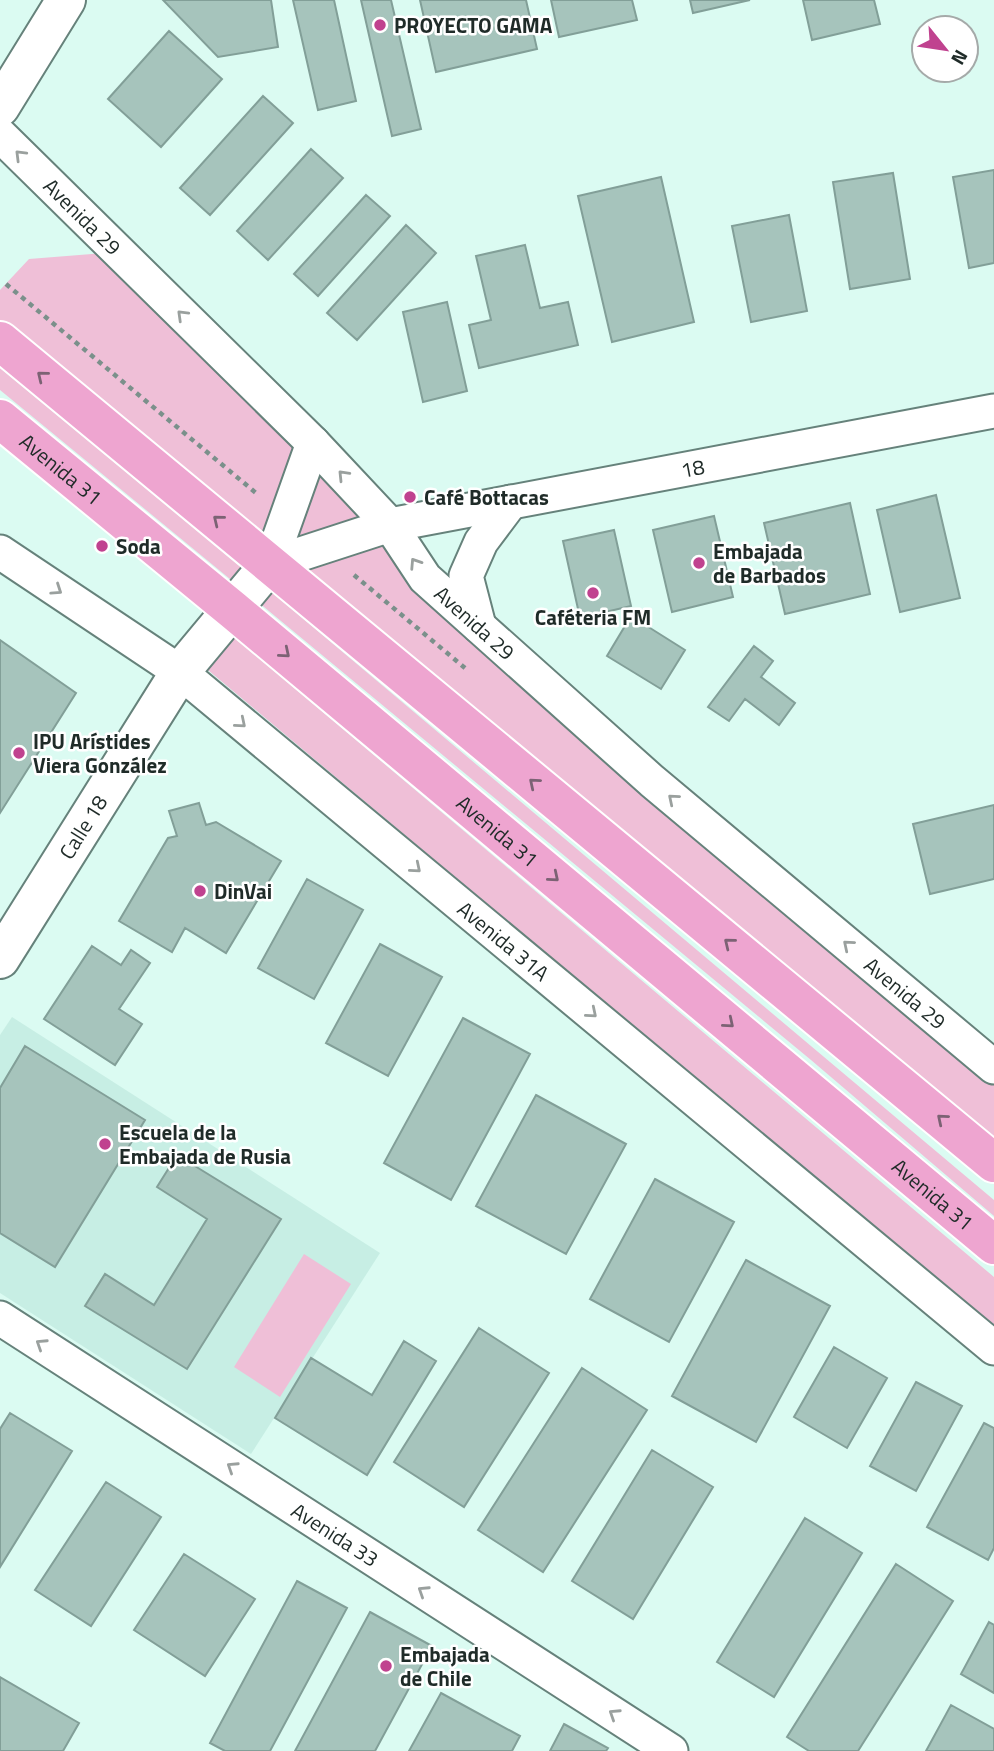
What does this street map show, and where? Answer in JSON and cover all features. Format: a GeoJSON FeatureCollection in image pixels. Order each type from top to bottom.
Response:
{"type":"FeatureCollection","features":[{"type":"Feature","properties":{"kind":"main road"},"geometry":{"type":"LineString","coordinates":[[0,341],[994,1163]]}},
{"type":"Feature","properties":{"kind":"main road","name":"Avenida 31"},"geometry":{"type":"LineString","coordinates":[[0,419],[994,1245]]}},
{"type":"Feature","properties":{"kind":"street"},"geometry":{"type":"LineString","coordinates":[[0,107],[66,0]]}},
{"type":"Feature","properties":{"kind":"street","name":"Avenida 29"},"geometry":{"type":"LineString","coordinates":[[0,135],[313,443],[390,525],[425,578],[652,781],[994,1067]]}},
{"type":"Feature","properties":{"kind":"street","name":"18"},"geometry":{"type":"LineString","coordinates":[[390,525],[994,411]]}},
{"type":"Feature","properties":{"kind":"street","name":"Calle 18"},"geometry":{"type":"LineString","coordinates":[[0,959],[180,672],[270,564],[313,443]]}},
{"type":"Feature","properties":{"kind":"street"},"geometry":{"type":"LineString","coordinates":[[479,626],[466,576],[481,542],[511,502]]}},
{"type":"Feature","properties":{"kind":"street"},"geometry":{"type":"LineString","coordinates":[[270,564],[390,525]]}},
{"type":"Feature","properties":{"kind":"street","name":"Avenida 31A"},"geometry":{"type":"LineString","coordinates":[[0,552],[180,672],[994,1348]]}},
{"type":"Feature","properties":{"kind":"street","name":"Avenida 33"},"geometry":{"type":"LineString","coordinates":[[0,1318],[671,1751]]}},
{"type":"Feature","properties":{"kind":"shaded area"},"geometry":{"type":"Polygon","coordinates":[[[117,252],[390,525],[994,1067],[994,1163],[0,341],[0,290],[29,259],[117,252]]]}},
{"type":"Feature","properties":{"kind":"shaded area"},"geometry":{"type":"Polygon","coordinates":[[[0,368],[247,572],[236,584],[0,390],[0,368]]]}},
{"type":"Feature","properties":{"kind":"shaded area"},"geometry":{"type":"Polygon","coordinates":[[[269,590],[994,1200],[994,1216],[811,1060],[258,602],[269,590]]]}},
{"type":"Feature","properties":{"kind":"shaded area"},"geometry":{"type":"Polygon","coordinates":[[[230,634],[994,1277],[994,1329],[202,665],[230,634]]]}},
{"type":"Feature","properties":{"kind":"shaded area","name":"Escuela de la Embajada de Rusia"},"geometry":{"type":"Polygon","coordinates":[[[12,1017],[380,1253],[251,1454],[0,1293],[0,1035],[12,1017]]]}},
{"type":"Feature","properties":{"kind":"shaded area"},"geometry":{"type":"Polygon","coordinates":[[[304,1254],[351,1284],[280,1397],[234,1367],[304,1254]]]}},
{"type":"Feature","properties":{"kind":"building"},"geometry":{"type":"Polygon","coordinates":[[[163,0],[271,0],[278,47],[218,57],[163,0]]]}},
{"type":"Feature","properties":{"kind":"building"},"geometry":{"type":"Polygon","coordinates":[[[293,0],[334,0],[356,101],[318,110],[293,0]]]}},
{"type":"Feature","properties":{"kind":"building"},"geometry":{"type":"Polygon","coordinates":[[[361,0],[391,0],[421,129],[392,136],[361,0]]]}},
{"type":"Feature","properties":{"kind":"building"},"geometry":{"type":"Polygon","coordinates":[[[420,0],[526,0],[537,49],[436,72],[420,0]]]}},
{"type":"Feature","properties":{"kind":"building"},"geometry":{"type":"Polygon","coordinates":[[[551,0],[632,0],[637,20],[559,37],[551,0]]]}},
{"type":"Feature","properties":{"kind":"building"},"geometry":{"type":"Polygon","coordinates":[[[690,0],[750,0],[693,13],[690,0]]]}},
{"type":"Feature","properties":{"kind":"building"},"geometry":{"type":"Polygon","coordinates":[[[803,0],[874,0],[880,24],[812,40],[803,0]]]}},
{"type":"Feature","properties":{"kind":"building"},"geometry":{"type":"Polygon","coordinates":[[[169,31],[222,79],[161,147],[108,99],[169,31]]]}},
{"type":"Feature","properties":{"kind":"building"},"geometry":{"type":"Polygon","coordinates":[[[263,96],[293,123],[210,215],[180,188],[263,96]]]}},
{"type":"Feature","properties":{"kind":"building"},"geometry":{"type":"Polygon","coordinates":[[[311,149],[343,178],[268,260],[237,231],[311,149]]]}},
{"type":"Feature","properties":{"kind":"building"},"geometry":{"type":"Polygon","coordinates":[[[994,170],[994,263],[969,268],[953,177],[994,170]]]}},
{"type":"Feature","properties":{"kind":"building"},"geometry":{"type":"Polygon","coordinates":[[[893,173],[910,279],[850,289],[833,182],[893,173]]]}},
{"type":"Feature","properties":{"kind":"building"},"geometry":{"type":"Polygon","coordinates":[[[661,177],[694,322],[612,342],[578,196],[661,177]]]}},
{"type":"Feature","properties":{"kind":"building"},"geometry":{"type":"Polygon","coordinates":[[[366,195],[390,216],[318,296],[294,274],[366,195]]]}},
{"type":"Feature","properties":{"kind":"building"},"geometry":{"type":"Polygon","coordinates":[[[789,215],[807,311],[751,322],[732,226],[789,215]]]}},
{"type":"Feature","properties":{"kind":"building"},"geometry":{"type":"Polygon","coordinates":[[[406,225],[436,253],[357,340],[327,313],[406,225]]]}},
{"type":"Feature","properties":{"kind":"building"},"geometry":{"type":"Polygon","coordinates":[[[525,245],[540,308],[568,302],[578,345],[479,368],[469,325],[491,320],[476,256],[525,245]]]}},
{"type":"Feature","properties":{"kind":"building"},"geometry":{"type":"Polygon","coordinates":[[[447,302],[467,391],[423,402],[403,312],[447,302]]]}},
{"type":"Feature","properties":{"kind":"building"},"geometry":{"type":"Polygon","coordinates":[[[936,495],[960,598],[900,612],[877,510],[936,495]]]}},
{"type":"Feature","properties":{"kind":"building"},"geometry":{"type":"Polygon","coordinates":[[[850,503],[870,594],[785,614],[764,523],[850,503]]]}},
{"type":"Feature","properties":{"kind":"building"},"geometry":{"type":"Polygon","coordinates":[[[714,516],[733,597],[672,612],[653,530],[714,516]]]}},
{"type":"Feature","properties":{"kind":"building"},"geometry":{"type":"Polygon","coordinates":[[[614,530],[631,606],[580,618],[563,541],[614,530]]]}},
{"type":"Feature","properties":{"kind":"building"},"geometry":{"type":"Polygon","coordinates":[[[631,616],[685,650],[661,689],[607,656],[631,616]]]}},
{"type":"Feature","properties":{"kind":"building","name":"IPU Arístides Viera González"},"geometry":{"type":"Polygon","coordinates":[[[0,640],[76,693],[0,813],[0,640]]]}},
{"type":"Feature","properties":{"kind":"building"},"geometry":{"type":"Polygon","coordinates":[[[754,646],[773,661],[761,677],[795,703],[779,725],[745,699],[729,721],[708,707],[754,646]]]}},
{"type":"Feature","properties":{"kind":"building","name":"DinVai"},"geometry":{"type":"Polygon","coordinates":[[[199,803],[206,825],[216,822],[281,861],[226,953],[185,928],[172,952],[119,921],[168,838],[177,836],[169,811],[199,803]]]}},
{"type":"Feature","properties":{"kind":"building"},"geometry":{"type":"Polygon","coordinates":[[[994,805],[994,879],[930,894],[913,824],[994,805]]]}},
{"type":"Feature","properties":{"kind":"building"},"geometry":{"type":"Polygon","coordinates":[[[307,879],[363,910],[314,999],[258,968],[307,879]]]}},
{"type":"Feature","properties":{"kind":"building"},"geometry":{"type":"Polygon","coordinates":[[[380,944],[442,977],[388,1076],[326,1043],[380,944]]]}},
{"type":"Feature","properties":{"kind":"building"},"geometry":{"type":"Polygon","coordinates":[[[92,946],[121,965],[131,950],[150,963],[119,1009],[142,1024],[115,1065],[44,1019],[92,946]]]}},
{"type":"Feature","properties":{"kind":"building"},"geometry":{"type":"Polygon","coordinates":[[[463,1018],[530,1054],[451,1200],[384,1163],[463,1018]]]}},
{"type":"Feature","properties":{"kind":"building"},"geometry":{"type":"Polygon","coordinates":[[[25,1046],[145,1120],[55,1267],[0,1233],[0,1088],[25,1046]]]}},
{"type":"Feature","properties":{"kind":"building"},"geometry":{"type":"Polygon","coordinates":[[[536,1095],[626,1144],[566,1254],[476,1206],[536,1095]]]}},
{"type":"Feature","properties":{"kind":"building"},"geometry":{"type":"Polygon","coordinates":[[[177,1155],[281,1219],[187,1369],[85,1306],[105,1274],[154,1305],[207,1219],[157,1187],[177,1155]]]}},
{"type":"Feature","properties":{"kind":"building"},"geometry":{"type":"Polygon","coordinates":[[[655,1179],[734,1222],[669,1342],[590,1299],[655,1179]]]}},
{"type":"Feature","properties":{"kind":"building"},"geometry":{"type":"Polygon","coordinates":[[[746,1260],[830,1306],[756,1442],[672,1396],[746,1260]]]}},
{"type":"Feature","properties":{"kind":"building"},"geometry":{"type":"Polygon","coordinates":[[[479,1328],[549,1373],[464,1507],[394,1462],[479,1328]]]}},
{"type":"Feature","properties":{"kind":"building"},"geometry":{"type":"Polygon","coordinates":[[[404,1341],[436,1361],[367,1475],[275,1418],[311,1358],[372,1395],[404,1341]]]}},
{"type":"Feature","properties":{"kind":"building"},"geometry":{"type":"Polygon","coordinates":[[[834,1347],[887,1378],[847,1448],[794,1417],[834,1347]]]}},
{"type":"Feature","properties":{"kind":"building"},"geometry":{"type":"Polygon","coordinates":[[[582,1368],[647,1410],[543,1572],[478,1530],[582,1368]]]}},
{"type":"Feature","properties":{"kind":"building"},"geometry":{"type":"Polygon","coordinates":[[[916,1382],[962,1406],[916,1491],[870,1466],[916,1382]]]}},
{"type":"Feature","properties":{"kind":"building"},"geometry":{"type":"Polygon","coordinates":[[[10,1413],[72,1451],[0,1567],[0,1429],[10,1413]]]}},
{"type":"Feature","properties":{"kind":"building"},"geometry":{"type":"Polygon","coordinates":[[[984,1423],[994,1428],[994,1548],[988,1560],[927,1527],[984,1423]]]}},
{"type":"Feature","properties":{"kind":"building"},"geometry":{"type":"Polygon","coordinates":[[[652,1450],[713,1487],[633,1619],[572,1581],[652,1450]]]}},
{"type":"Feature","properties":{"kind":"building"},"geometry":{"type":"Polygon","coordinates":[[[106,1482],[161,1517],[91,1626],[35,1590],[106,1482]]]}},
{"type":"Feature","properties":{"kind":"building"},"geometry":{"type":"Polygon","coordinates":[[[805,1518],[862,1553],[774,1697],[717,1662],[805,1518]]]}},
{"type":"Feature","properties":{"kind":"building"},"geometry":{"type":"Polygon","coordinates":[[[184,1554],[255,1599],[205,1676],[134,1630],[184,1554]]]}},
{"type":"Feature","properties":{"kind":"building"},"geometry":{"type":"Polygon","coordinates":[[[896,1564],[953,1601],[858,1751],[809,1751],[787,1737],[896,1564]]]}},
{"type":"Feature","properties":{"kind":"building"},"geometry":{"type":"Polygon","coordinates":[[[297,1581],[347,1608],[270,1751],[225,1751],[210,1743],[297,1581]]]}},
{"type":"Feature","properties":{"kind":"building"},"geometry":{"type":"Polygon","coordinates":[[[370,1612],[432,1646],[375,1751],[295,1751],[370,1612]]]}},
{"type":"Feature","properties":{"kind":"building"},"geometry":{"type":"Polygon","coordinates":[[[989,1622],[994,1625],[994,1693],[961,1674],[989,1622]]]}},
{"type":"Feature","properties":{"kind":"building"},"geometry":{"type":"Polygon","coordinates":[[[0,1677],[79,1723],[63,1751],[0,1751],[0,1677]]]}},
{"type":"Feature","properties":{"kind":"building"},"geometry":{"type":"Polygon","coordinates":[[[441,1693],[520,1736],[512,1751],[409,1751],[441,1693]]]}},
{"type":"Feature","properties":{"kind":"building"},"geometry":{"type":"Polygon","coordinates":[[[951,1705],[994,1729],[994,1751],[926,1751],[951,1705]]]}},
{"type":"Feature","properties":{"kind":"building"},"geometry":{"type":"Polygon","coordinates":[[[564,1724],[608,1748],[606,1751],[550,1751],[564,1724]]]}},
{"type":"Feature","properties":{"kind":"place","name":"PROYECTO GAMA"},"geometry":{"type":"Point","coordinates":[380,25]}},
{"type":"Feature","properties":{"kind":"place","name":"Café Bottacas"},"geometry":{"type":"Point","coordinates":[410,497]}},
{"type":"Feature","properties":{"kind":"place","name":"Soda"},"geometry":{"type":"Point","coordinates":[102,546]}},
{"type":"Feature","properties":{"kind":"place","name":"Embajada de Barbados"},"geometry":{"type":"Point","coordinates":[699,563]}},
{"type":"Feature","properties":{"kind":"place","name":"Caféteria FM"},"geometry":{"type":"Point","coordinates":[593,593]}},
{"type":"Feature","properties":{"kind":"place","name":"IPU Arístides Viera González"},"geometry":{"type":"Point","coordinates":[19,753]}},
{"type":"Feature","properties":{"kind":"place","name":"DinVai"},"geometry":{"type":"Point","coordinates":[200,891]}},
{"type":"Feature","properties":{"kind":"place","name":"Escuela de la Embajada de Rusia"},"geometry":{"type":"Point","coordinates":[105,1144]}},
{"type":"Feature","properties":{"kind":"place","name":"Embajada de Chile"},"geometry":{"type":"Point","coordinates":[386,1666]}}]}
